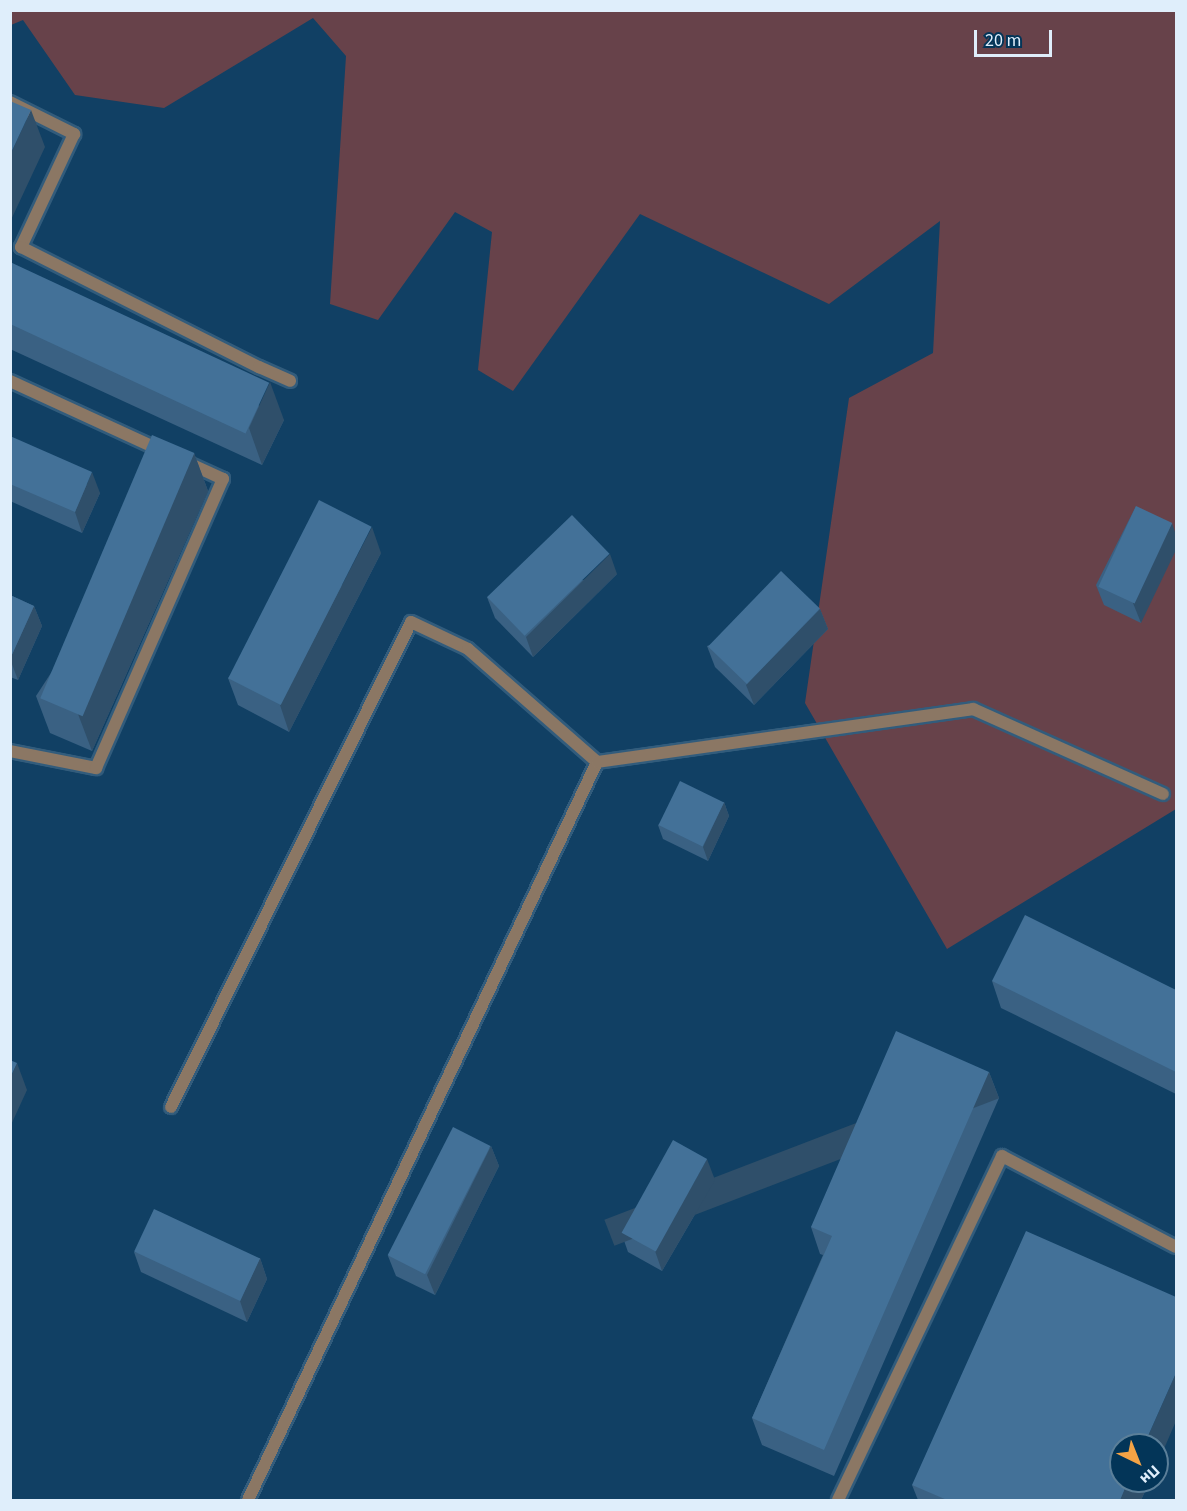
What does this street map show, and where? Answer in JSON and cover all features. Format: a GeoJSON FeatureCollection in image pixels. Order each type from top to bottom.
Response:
{"type":"FeatureCollection","features":[{"type":"Feature","properties":{"kind":"street"},"geometry":{"type":"LineString","coordinates":[[10,102],[74,134],[21,247],[290,381]]}},
{"type":"Feature","properties":{"kind":"street"},"geometry":{"type":"LineString","coordinates":[[10,381],[223,479],[96,768],[10,751]]}},
{"type":"Feature","properties":{"kind":"street"},"geometry":{"type":"LineString","coordinates":[[171,1107],[411,622],[468,649],[597,762],[973,709],[1163,794]]}},
{"type":"Feature","properties":{"kind":"street"},"geometry":{"type":"LineString","coordinates":[[248,1500],[597,762]]}},
{"type":"Feature","properties":{"kind":"street"},"geometry":{"type":"LineString","coordinates":[[838,1500],[1002,1156],[1176,1246]]}},
{"type":"Feature","properties":{"kind":"shaded area"},"geometry":{"type":"Polygon","coordinates":[[[11,10],[1176,11],[1176,809],[947,949],[805,703],[849,398],[933,353],[940,221],[829,304],[640,214],[513,391],[478,370],[492,232],[455,212],[378,320],[330,304],[346,56],[313,18],[164,108],[75,95],[23,20],[11,25],[11,10]]]}},
{"type":"Feature","properties":{"kind":"building"},"geometry":{"type":"Polygon","coordinates":[[[10,101],[31,110],[10,155],[10,101]]]}},
{"type":"Feature","properties":{"kind":"building"},"geometry":{"type":"Polygon","coordinates":[[[10,262],[269,383],[246,434],[10,324],[10,262]]]}},
{"type":"Feature","properties":{"kind":"building"},"geometry":{"type":"Polygon","coordinates":[[[152,435],[194,453],[83,716],[40,698],[152,435]]]}},
{"type":"Feature","properties":{"kind":"building"},"geometry":{"type":"Polygon","coordinates":[[[10,436],[92,472],[75,512],[10,484],[10,436]]]}},
{"type":"Feature","properties":{"kind":"building"},"geometry":{"type":"Polygon","coordinates":[[[319,500],[372,527],[281,705],[228,678],[319,500]]]}},
{"type":"Feature","properties":{"kind":"building"},"geometry":{"type":"Polygon","coordinates":[[[1136,506],[1172,523],[1135,604],[1098,587],[1136,506]]]}},
{"type":"Feature","properties":{"kind":"building"},"geometry":{"type":"Polygon","coordinates":[[[572,515],[610,554],[525,636],[487,597],[572,515]]]}},
{"type":"Feature","properties":{"kind":"building"},"geometry":{"type":"Polygon","coordinates":[[[781,571],[820,609],[747,684],[708,647],[781,571]]]}},
{"type":"Feature","properties":{"kind":"building"},"geometry":{"type":"Polygon","coordinates":[[[10,595],[34,606],[10,659],[10,595]]]}},
{"type":"Feature","properties":{"kind":"building"},"geometry":{"type":"Polygon","coordinates":[[[680,781],[724,802],[703,847],[659,825],[680,781]]]}},
{"type":"Feature","properties":{"kind":"building"},"geometry":{"type":"Polygon","coordinates":[[[1025,915],[1176,990],[1176,1072],[992,981],[1025,915]]]}},
{"type":"Feature","properties":{"kind":"building"},"geometry":{"type":"Polygon","coordinates":[[[896,1031],[989,1072],[824,1450],[752,1418],[832,1236],[811,1227],[896,1031]]]}},
{"type":"Feature","properties":{"kind":"building"},"geometry":{"type":"Polygon","coordinates":[[[10,1060],[17,1063],[10,1078],[10,1060]]]}},
{"type":"Feature","properties":{"kind":"building"},"geometry":{"type":"Polygon","coordinates":[[[453,1127],[490,1146],[425,1274],[388,1255],[453,1127]]]}},
{"type":"Feature","properties":{"kind":"building"},"geometry":{"type":"Polygon","coordinates":[[[673,1140],[707,1159],[656,1252],[622,1233],[673,1140]]]}},
{"type":"Feature","properties":{"kind":"building"},"geometry":{"type":"Polygon","coordinates":[[[154,1209],[260,1258],[240,1301],[134,1252],[154,1209]]]}},
{"type":"Feature","properties":{"kind":"building"},"geometry":{"type":"Polygon","coordinates":[[[1026,1231],[1176,1297],[1176,1373],[1149,1433],[1109,1433],[1109,1493],[1123,1493],[1120,1500],[947,1500],[912,1485],[1026,1231]]]}}]}
